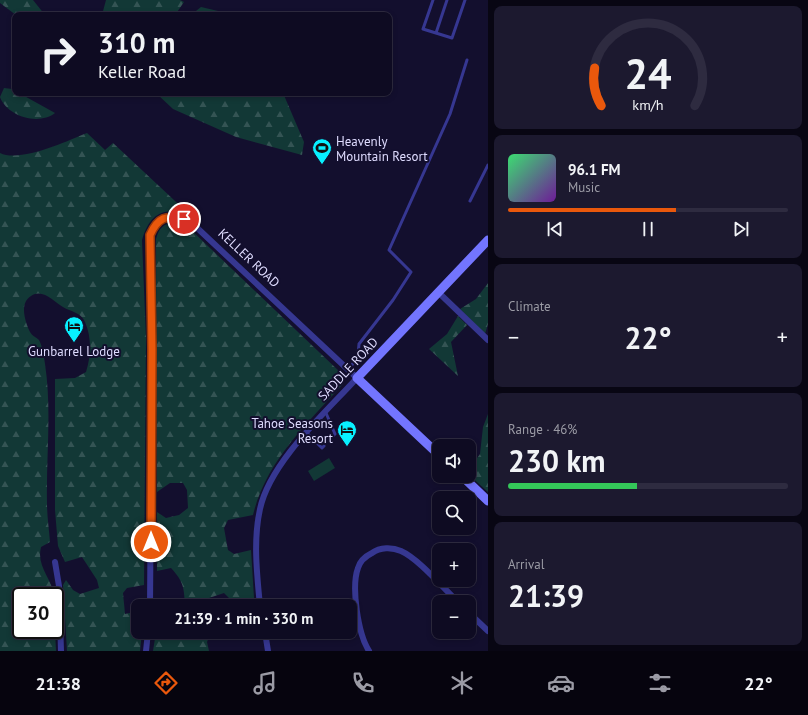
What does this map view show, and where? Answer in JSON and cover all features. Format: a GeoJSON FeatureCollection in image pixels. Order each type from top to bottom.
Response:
{"type":"FeatureCollection","features":[{"type":"Feature","properties":{"kind":"street","name":"KELLER ROAD"},"geometry":{"type":"LineString","coordinates":[[150,599],[152,349],[149,247],[150,235],[155,224],[171,216],[184,219],[194,226],[432,448]]}},
{"type":"Feature","properties":{"kind":"street","name":"SADDLE ROAD"},"geometry":{"type":"LineString","coordinates":[[259,599],[256,558],[260,508],[267,489],[278,469],[307,433],[357,378],[488,240]]}},
{"type":"Feature","properties":{"kind":"street"},"geometry":{"type":"LineString","coordinates":[[438,292],[488,340]]}},
{"type":"Feature","properties":{"kind":"street"},"geometry":{"type":"LineString","coordinates":[[469,483],[488,501]]}},
{"type":"Feature","properties":{"kind":"street"},"geometry":{"type":"LineString","coordinates":[[369,651],[361,632],[357,614],[356,579],[358,567],[365,557],[376,550],[390,548],[401,551],[411,557],[451,595]]}},
{"type":"Feature","properties":{"kind":"street"},"geometry":{"type":"LineString","coordinates":[[55,562],[59,586],[61,651]]}},
{"type":"Feature","properties":{"kind":"street"},"geometry":{"type":"LineString","coordinates":[[476,620],[488,631]]}},
{"type":"Feature","properties":{"kind":"street"},"geometry":{"type":"LineString","coordinates":[[146,651],[147,639]]}},
{"type":"Feature","properties":{"kind":"street"},"geometry":{"type":"LineString","coordinates":[[265,639],[268,651]]}},
{"type":"Feature","properties":{"kind":"lane"},"geometry":{"type":"LineString","coordinates":[[433,0],[423,29],[452,38],[465,0]]}},
{"type":"Feature","properties":{"kind":"lane"},"geometry":{"type":"LineString","coordinates":[[436,33],[447,0]]}},
{"type":"Feature","properties":{"kind":"lane"},"geometry":{"type":"LineString","coordinates":[[349,370],[358,355],[359,344],[393,300],[411,272],[389,250],[450,114],[467,60]]}},
{"type":"Feature","properties":{"kind":"lane"},"geometry":{"type":"LineString","coordinates":[[470,201],[488,165]]}},
{"type":"Feature","properties":{"kind":"lane"},"geometry":{"type":"LineString","coordinates":[[326,413],[334,434],[331,438]]}},
{"type":"Feature","properties":{"kind":"lane"},"geometry":{"type":"LineString","coordinates":[[307,433],[322,448],[324,446]]}},
{"type":"Feature","properties":{"kind":"green space"},"geometry":{"type":"Polygon","coordinates":[[[0,0],[33,0],[43,12],[12,12],[0,3],[0,0]]]}},
{"type":"Feature","properties":{"kind":"green space"},"geometry":{"type":"Polygon","coordinates":[[[106,0],[180,0],[184,2],[177,12],[103,12],[106,0]]]}},
{"type":"Feature","properties":{"kind":"green space"},"geometry":{"type":"Polygon","coordinates":[[[201,7],[222,12],[195,12],[201,7]]]}},
{"type":"Feature","properties":{"kind":"green space"},"geometry":{"type":"Polygon","coordinates":[[[4,88],[12,89],[12,96],[24,96],[55,113],[40,119],[24,117],[9,109],[0,97],[4,88]]]}},
{"type":"Feature","properties":{"kind":"green space"},"geometry":{"type":"Polygon","coordinates":[[[159,96],[284,96],[304,142],[302,155],[236,137],[173,109],[159,96]]]}},
{"type":"Feature","properties":{"kind":"green space"},"geometry":{"type":"Polygon","coordinates":[[[87,133],[105,150],[113,143],[190,215],[173,211],[159,214],[149,223],[142,240],[146,338],[144,585],[127,588],[123,593],[125,614],[131,613],[131,639],[141,639],[140,651],[67,651],[63,585],[66,580],[73,590],[80,594],[99,588],[97,580],[82,557],[65,562],[58,546],[55,510],[55,379],[75,378],[86,372],[90,353],[90,341],[85,322],[81,316],[44,295],[35,294],[27,299],[24,313],[30,332],[39,340],[41,345],[47,381],[47,508],[50,542],[41,547],[40,554],[42,567],[52,587],[12,587],[12,639],[55,639],[56,651],[0,651],[0,153],[19,155],[44,150],[87,133]]]}},
{"type":"Feature","properties":{"kind":"green space"},"geometry":{"type":"Polygon","coordinates":[[[175,222],[188,227],[341,373],[344,379],[343,384],[289,444],[278,460],[267,477],[253,515],[228,520],[224,528],[228,550],[234,554],[251,550],[254,598],[252,599],[230,599],[224,593],[208,599],[184,599],[181,581],[171,568],[157,571],[157,512],[166,518],[179,515],[188,508],[187,490],[183,483],[170,483],[157,492],[156,239],[162,227],[175,222]]]}},
{"type":"Feature","properties":{"kind":"green space"},"geometry":{"type":"Polygon","coordinates":[[[488,283],[488,324],[485,334],[460,309],[476,299],[488,283]]]}},
{"type":"Feature","properties":{"kind":"green space"},"geometry":{"type":"Polygon","coordinates":[[[458,316],[467,325],[451,342],[458,376],[429,349],[447,334],[458,316]]]}},
{"type":"Feature","properties":{"kind":"green space"},"geometry":{"type":"Polygon","coordinates":[[[488,414],[488,492],[476,481],[476,460],[480,454],[483,427],[488,414]]]}},
{"type":"Feature","properties":{"kind":"green space"},"geometry":{"type":"Polygon","coordinates":[[[329,458],[335,468],[314,481],[308,471],[329,458]]]}},
{"type":"Feature","properties":{"kind":"green space"},"geometry":{"type":"Polygon","coordinates":[[[155,639],[208,639],[207,642],[209,651],[153,651],[155,639]]]}},
{"type":"Feature","properties":{"kind":"place","name":"Heavenly Mountain Resort"},"geometry":{"type":"Point","coordinates":[322,165]}},
{"type":"Feature","properties":{"kind":"place","name":"Gunbarrel Lodge"},"geometry":{"type":"Point","coordinates":[74,343]}},
{"type":"Feature","properties":{"kind":"place","name":"Tahoe Seasons Resort"},"geometry":{"type":"Point","coordinates":[347,447]}},
{"type":"Feature","properties":{"kind":"route"},"geometry":{"type":"LineString","coordinates":[[151,542],[152,349],[149,247],[150,235],[155,224],[163,218],[171,216],[184,219]]}}]}
